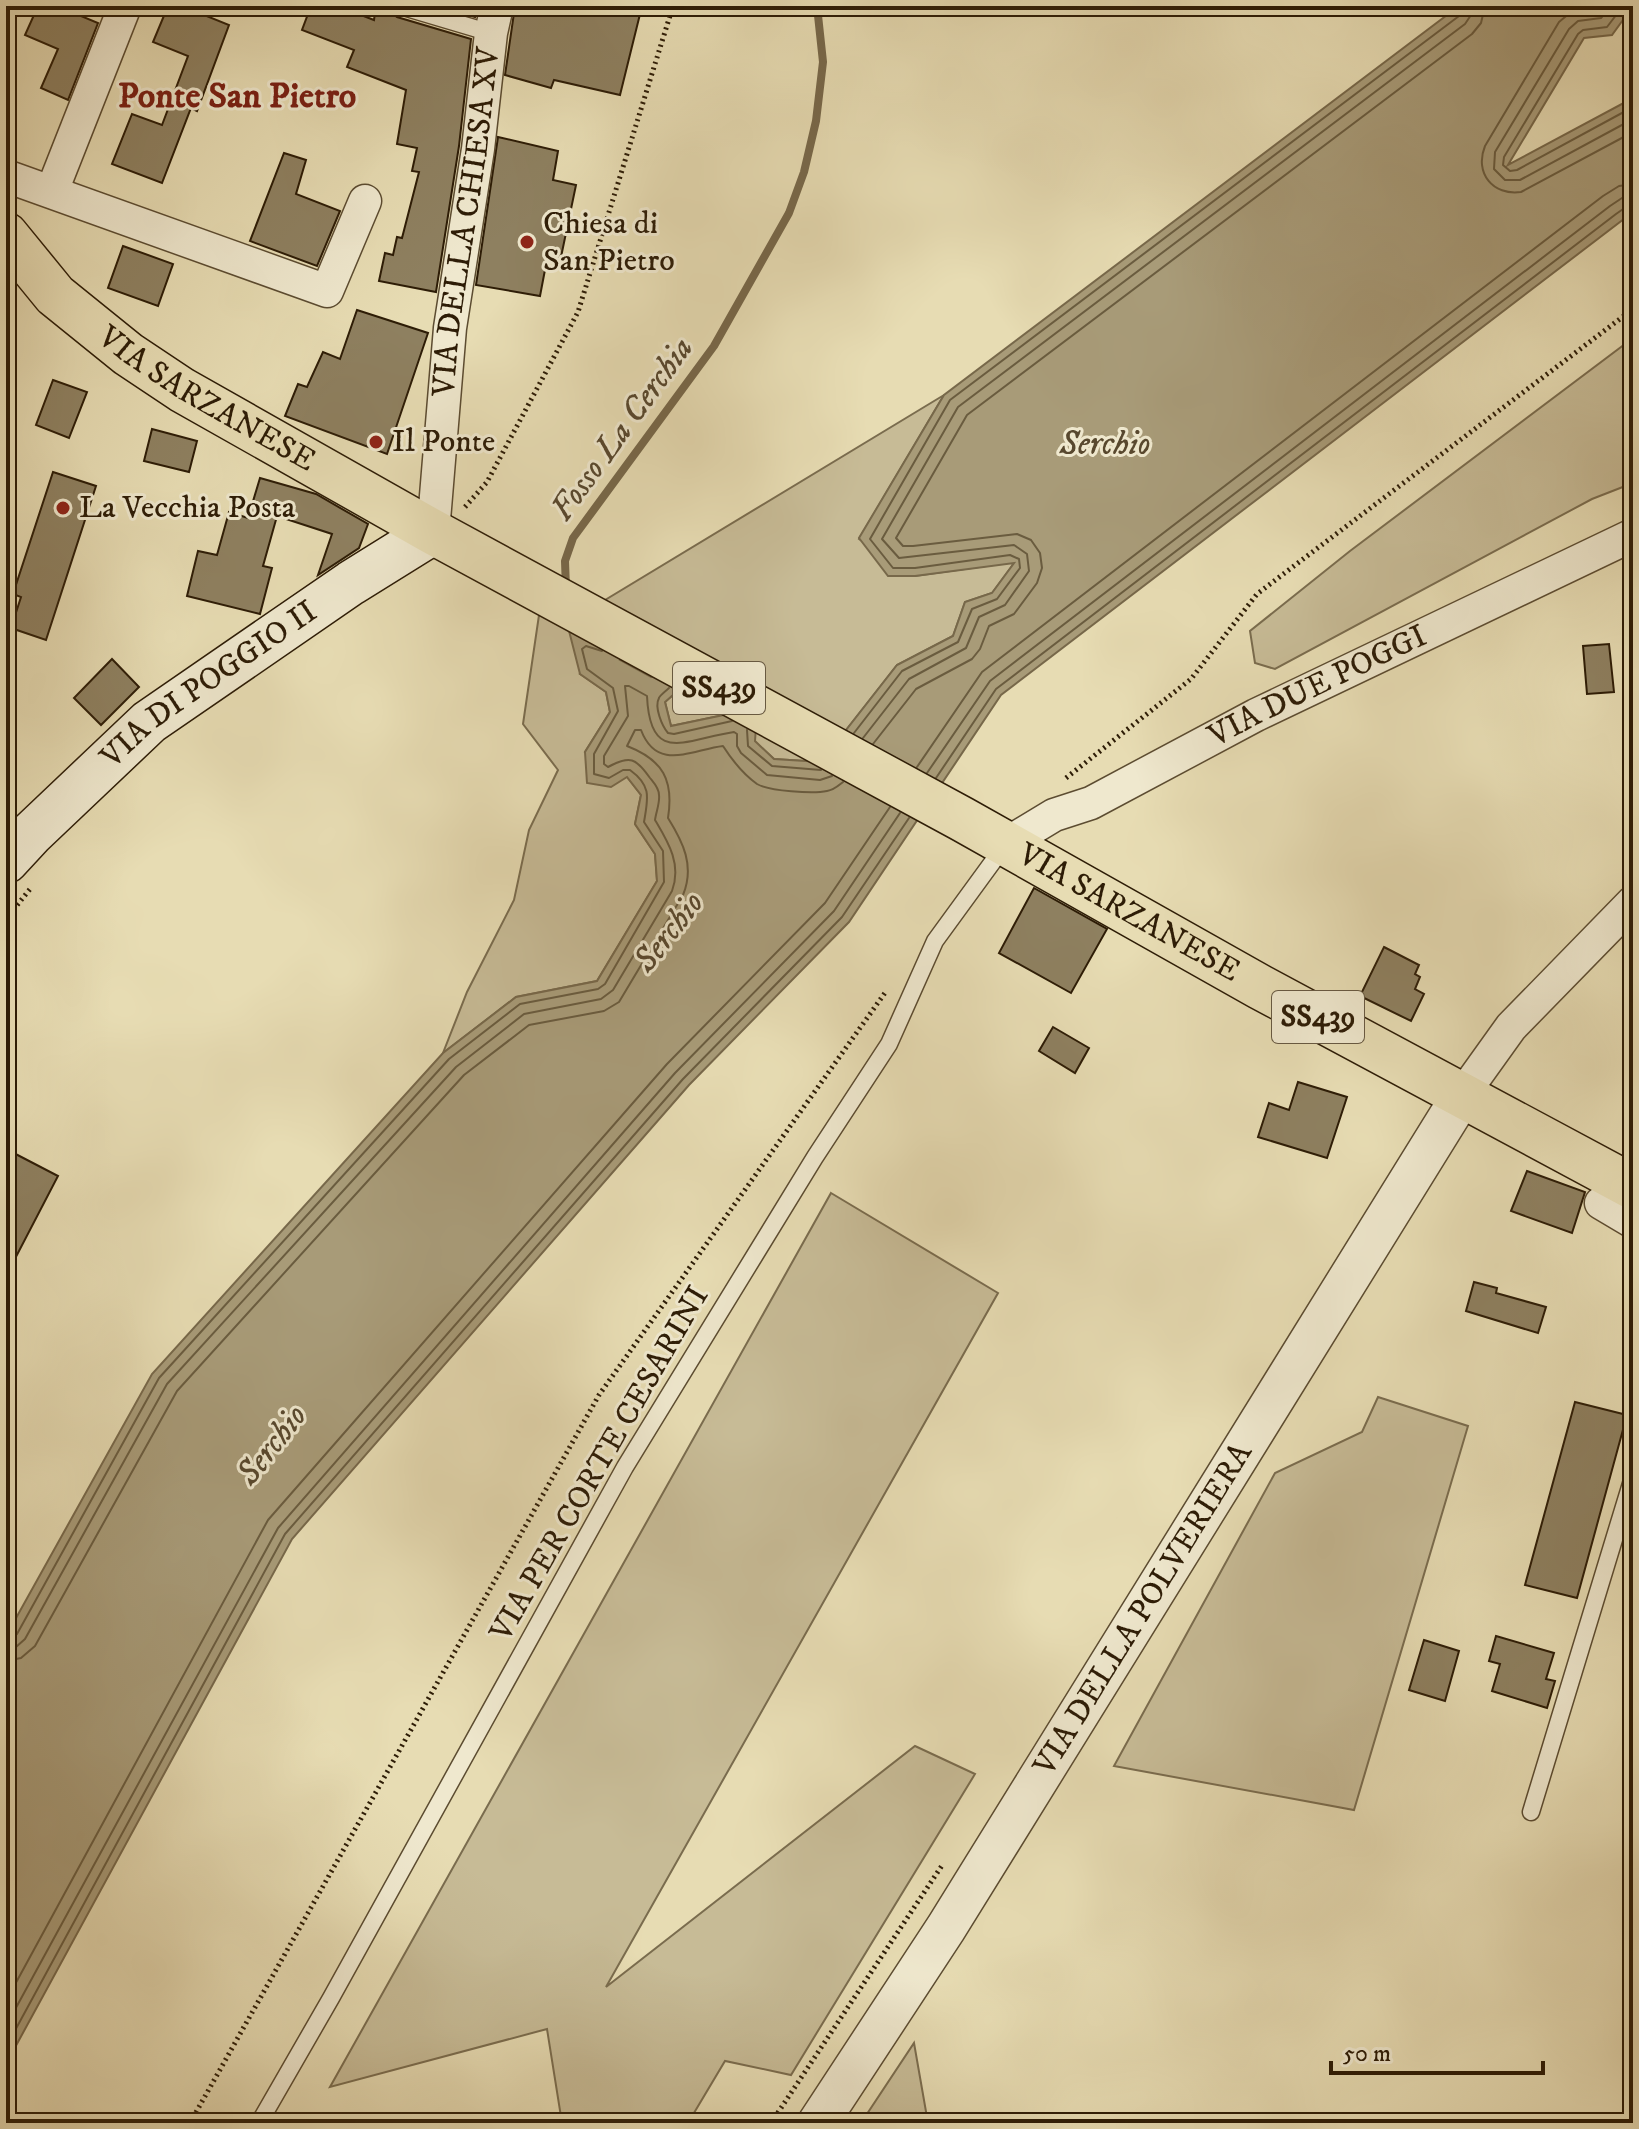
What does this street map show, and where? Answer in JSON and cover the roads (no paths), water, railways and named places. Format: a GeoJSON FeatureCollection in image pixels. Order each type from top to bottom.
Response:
{"type":"FeatureCollection","features":[{"type":"Feature","properties":{"kind":"main road","name":"VIA SARZANESE"},"geometry":{"type":"LineString","coordinates":[[6,235],[55,295],[128,354],[182,390],[433,532]]}},
{"type":"Feature","properties":{"kind":"main road","name":"SS439"},"geometry":{"type":"LineString","coordinates":[[433,532],[1006,844]]}},
{"type":"Feature","properties":{"kind":"main road","name":"VIA DI POGGIO II"},"geometry":{"type":"LineString","coordinates":[[6,861],[149,722],[351,583],[433,532]]}},
{"type":"Feature","properties":{"kind":"main road","name":"VIA SARZANESE"},"geometry":{"type":"LineString","coordinates":[[1006,844],[1260,987],[1463,1094],[1617,1195]]}},
{"type":"Feature","properties":{"kind":"street"},"geometry":{"type":"LineString","coordinates":[[52,191],[125,6]]}},
{"type":"Feature","properties":{"kind":"street","name":"VIA DELLA CHIESA XV"},"geometry":{"type":"LineString","coordinates":[[433,532],[450,328],[478,149],[494,20]]}},
{"type":"Feature","properties":{"kind":"street"},"geometry":{"type":"LineString","coordinates":[[6,176],[327,291],[365,201]]}},
{"type":"Feature","properties":{"kind":"street","name":"VIA DUE POGGI"},"geometry":{"type":"LineString","coordinates":[[1006,844],[1054,815],[1091,803],[1270,708],[1633,535]]}},
{"type":"Feature","properties":{"kind":"street"},"geometry":{"type":"LineString","coordinates":[[1463,1094],[1511,1027],[1633,902]]}},
{"type":"Feature","properties":{"kind":"street","name":"VIA DELLA POLVERIERA"},"geometry":{"type":"LineString","coordinates":[[818,2123],[954,1915],[1463,1094]]}},
{"type":"Feature","properties":{"kind":"street"},"geometry":{"type":"LineString","coordinates":[[1617,1195],[1633,1222]]}},
{"type":"Feature","properties":{"kind":"lane"},"geometry":{"type":"LineString","coordinates":[[400,6],[494,20]]}},
{"type":"Feature","properties":{"kind":"lane","name":"VIA PER CORTE CESARINI"},"geometry":{"type":"LineString","coordinates":[[259,2123],[625,1467],[815,1157],[889,1044],[935,941],[1006,844]]}},
{"type":"Feature","properties":{"kind":"lane"},"geometry":{"type":"LineString","coordinates":[[1531,1812],[1633,1477]]}},
{"type":"Feature","properties":{"kind":"water","name":"Serchio"},"geometry":{"type":"Polygon","coordinates":[[[1459,6],[1633,6],[1612,35],[1584,38],[1508,165],[1633,98],[1633,212],[1001,695],[849,922],[689,1085],[292,1539],[6,2064],[6,1636],[152,1374],[443,1053],[516,997],[597,981],[657,881],[655,854],[635,824],[641,795],[627,777],[611,787],[587,783],[585,752],[610,712],[606,692],[580,674],[567,623],[640,631],[620,660],[651,677],[670,669],[700,671],[665,702],[671,726],[738,712],[757,713],[755,741],[774,759],[821,762],[897,665],[953,636],[965,602],[992,593],[1014,563],[915,576],[888,576],[859,538],[944,395],[1459,6]]]}},
{"type":"Feature","properties":{"kind":"waterway","name":"Fosso La Cerchia"},"geometry":{"type":"LineString","coordinates":[[566,589],[565,561],[573,538],[714,346],[789,213],[804,172],[816,121],[823,62],[817,6]]}},
{"type":"Feature","properties":{"kind":"place","name":"Chiesa di San Pietro"},"geometry":{"type":"Point","coordinates":[527,242]}},
{"type":"Feature","properties":{"kind":"place","name":"Il Ponte"},"geometry":{"type":"Point","coordinates":[376,442]}},
{"type":"Feature","properties":{"kind":"place","name":"La Vecchia Posta"},"geometry":{"type":"Point","coordinates":[63,508]}},
{"type":"Feature","properties":{"kind":"district","name":"Ponte San Pietro"},"geometry":{"type":"Point","coordinates":[237,96]}}]}
